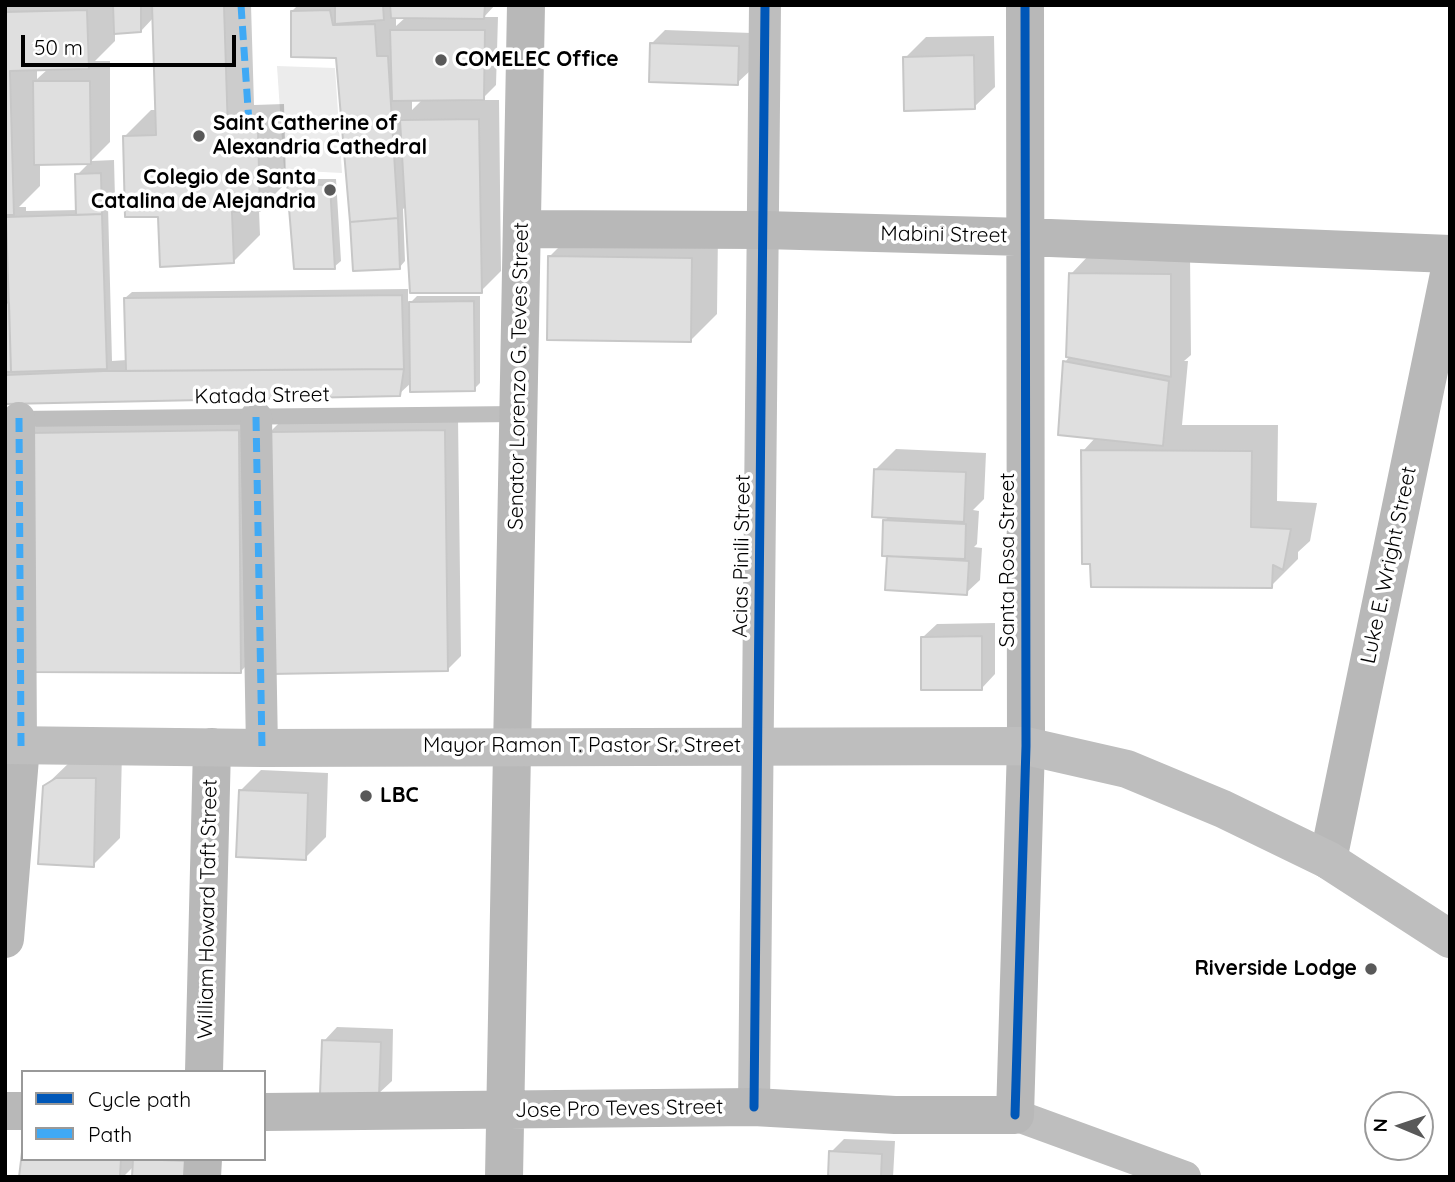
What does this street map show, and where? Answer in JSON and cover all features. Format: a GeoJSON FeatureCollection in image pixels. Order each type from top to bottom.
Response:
{"type":"FeatureCollection","features":[{"type":"Feature","properties":{"kind":"main road","name":"Mayor Ramon T. Pastor Sr. Street"},"geometry":{"type":"LineString","coordinates":[[13,746],[1026,746],[1127,769],[1223,809],[1328,860],[1449,937]]}},
{"type":"Feature","properties":{"kind":"street","name":"Senator Lorenzo G. Teves Street"},"geometry":{"type":"LineString","coordinates":[[504,1177],[526,5]]}},
{"type":"Feature","properties":{"kind":"street","name":"Acias Pinili Street"},"geometry":{"type":"LineString","coordinates":[[754,1107],[765,5]]}},
{"type":"Feature","properties":{"kind":"street","name":"Santa Rosa Street"},"geometry":{"type":"LineString","coordinates":[[1015,1115],[1026,746],[1025,5]]}},
{"type":"Feature","properties":{"kind":"street","name":"Mabini Street"},"geometry":{"type":"LineString","coordinates":[[522,229],[763,230],[1026,237],[1450,254]]}},
{"type":"Feature","properties":{"kind":"street","name":"Luke E. Wright Street"},"geometry":{"type":"LineString","coordinates":[[1328,860],[1450,269]]}},
{"type":"Feature","properties":{"kind":"street"},"geometry":{"type":"LineString","coordinates":[[256,417],[262,748]]}},
{"type":"Feature","properties":{"kind":"street"},"geometry":{"type":"LineString","coordinates":[[5,939],[13,746],[12,419]]}},
{"type":"Feature","properties":{"kind":"street","name":"William Howard Taft Street"},"geometry":{"type":"LineString","coordinates":[[204,1070],[212,747]]}},
{"type":"Feature","properties":{"kind":"street","name":"Jose Pro Teves Street"},"geometry":{"type":"LineString","coordinates":[[266,1112],[754,1107],[895,1115],[1015,1115]]}},
{"type":"Feature","properties":{"kind":"street"},"geometry":{"type":"LineString","coordinates":[[1015,1115],[1185,1177]]}},
{"type":"Feature","properties":{"kind":"lane","name":"Katada Street"},"geometry":{"type":"LineString","coordinates":[[12,419],[518,414]]}},
{"type":"Feature","properties":{"kind":"shaded area"},"geometry":{"type":"Polygon","coordinates":[[[277,66],[335,68],[342,173],[284,170],[277,66]]]}},
{"type":"Feature","properties":{"kind":"building"},"geometry":{"type":"Polygon","coordinates":[[[113,5],[141,5],[141,32],[114,34],[113,5]]]}},
{"type":"Feature","properties":{"kind":"building","name":"Saint Catherine of Alexandria Cathedral"},"geometry":{"type":"Polygon","coordinates":[[[152,5],[224,5],[228,131],[258,130],[260,211],[232,212],[234,263],[160,267],[158,217],[125,217],[123,136],[156,135],[152,5]]]}},
{"type":"Feature","properties":{"kind":"building"},"geometry":{"type":"Polygon","coordinates":[[[335,5],[383,5],[384,20],[335,24],[335,5]]]}},
{"type":"Feature","properties":{"kind":"building"},"geometry":{"type":"Polygon","coordinates":[[[390,5],[485,5],[484,19],[391,18],[390,5]]]}},
{"type":"Feature","properties":{"kind":"building"},"geometry":{"type":"Polygon","coordinates":[[[87,10],[89,69],[10,71],[14,215],[5,215],[5,12],[87,10]]]}},
{"type":"Feature","properties":{"kind":"building"},"geometry":{"type":"Polygon","coordinates":[[[330,10],[333,25],[375,24],[377,56],[388,56],[398,218],[350,222],[336,58],[291,57],[291,11],[330,10]]]}},
{"type":"Feature","properties":{"kind":"building"},"geometry":{"type":"Polygon","coordinates":[[[390,30],[485,30],[484,100],[392,101],[390,30]]]}},
{"type":"Feature","properties":{"kind":"building"},"geometry":{"type":"Polygon","coordinates":[[[650,43],[739,46],[738,85],[649,82],[650,43]]]}},
{"type":"Feature","properties":{"kind":"building"},"geometry":{"type":"Polygon","coordinates":[[[974,55],[975,109],[904,111],[903,57],[974,55]]]}},
{"type":"Feature","properties":{"kind":"building"},"geometry":{"type":"Polygon","coordinates":[[[33,81],[90,81],[91,164],[34,165],[33,81]]]}},
{"type":"Feature","properties":{"kind":"building"},"geometry":{"type":"Polygon","coordinates":[[[479,119],[482,293],[410,293],[400,120],[479,119]]]}},
{"type":"Feature","properties":{"kind":"building"},"geometry":{"type":"Polygon","coordinates":[[[101,173],[102,214],[76,215],[75,174],[101,173]]]}},
{"type":"Feature","properties":{"kind":"building"},"geometry":{"type":"Polygon","coordinates":[[[287,184],[330,185],[335,269],[294,269],[287,184]]]}},
{"type":"Feature","properties":{"kind":"building"},"geometry":{"type":"Polygon","coordinates":[[[102,214],[107,369],[11,372],[6,217],[102,214]]]}},
{"type":"Feature","properties":{"kind":"building"},"geometry":{"type":"Polygon","coordinates":[[[398,218],[400,269],[353,271],[350,222],[398,218]]]}},
{"type":"Feature","properties":{"kind":"building"},"geometry":{"type":"Polygon","coordinates":[[[6,227],[8,278],[5,278],[6,227]]]}},
{"type":"Feature","properties":{"kind":"building"},"geometry":{"type":"Polygon","coordinates":[[[548,256],[692,258],[691,342],[547,340],[548,256]]]}},
{"type":"Feature","properties":{"kind":"building"},"geometry":{"type":"Polygon","coordinates":[[[1069,273],[1171,274],[1171,377],[1066,357],[1069,273]]]}},
{"type":"Feature","properties":{"kind":"building"},"geometry":{"type":"Polygon","coordinates":[[[402,295],[404,369],[126,371],[124,298],[402,295]]]}},
{"type":"Feature","properties":{"kind":"building"},"geometry":{"type":"Polygon","coordinates":[[[474,301],[475,391],[410,392],[409,302],[474,301]]]}},
{"type":"Feature","properties":{"kind":"building"},"geometry":{"type":"Polygon","coordinates":[[[5,302],[9,303],[11,372],[5,372],[5,302]]]}},
{"type":"Feature","properties":{"kind":"building"},"geometry":{"type":"Polygon","coordinates":[[[1063,361],[1169,381],[1163,446],[1058,435],[1063,361]]]}},
{"type":"Feature","properties":{"kind":"building"},"geometry":{"type":"Polygon","coordinates":[[[404,369],[400,396],[5,404],[5,375],[104,371],[404,369]]]}},
{"type":"Feature","properties":{"kind":"building"},"geometry":{"type":"Polygon","coordinates":[[[239,430],[241,673],[30,672],[26,433],[239,430]]]}},
{"type":"Feature","properties":{"kind":"building"},"geometry":{"type":"Polygon","coordinates":[[[445,430],[448,671],[270,674],[267,432],[445,430]]]}},
{"type":"Feature","properties":{"kind":"building"},"geometry":{"type":"Polygon","coordinates":[[[1081,450],[1252,451],[1251,527],[1291,529],[1283,570],[1273,565],[1272,588],[1091,587],[1090,564],[1082,564],[1081,450]]]}},
{"type":"Feature","properties":{"kind":"building"},"geometry":{"type":"Polygon","coordinates":[[[874,469],[966,472],[964,522],[872,517],[874,469]]]}},
{"type":"Feature","properties":{"kind":"building"},"geometry":{"type":"Polygon","coordinates":[[[883,520],[966,524],[965,559],[882,556],[883,520]]]}},
{"type":"Feature","properties":{"kind":"building"},"geometry":{"type":"Polygon","coordinates":[[[887,556],[969,561],[967,595],[885,590],[887,556]]]}},
{"type":"Feature","properties":{"kind":"building"},"geometry":{"type":"Polygon","coordinates":[[[982,636],[982,690],[921,690],[921,637],[982,636]]]}},
{"type":"Feature","properties":{"kind":"building"},"geometry":{"type":"Polygon","coordinates":[[[56,778],[96,778],[94,867],[38,864],[43,786],[56,778]]]}},
{"type":"Feature","properties":{"kind":"building"},"geometry":{"type":"Polygon","coordinates":[[[239,790],[308,793],[306,860],[236,857],[239,790]]]}},
{"type":"Feature","properties":{"kind":"building"},"geometry":{"type":"Polygon","coordinates":[[[322,1040],[381,1042],[379,1096],[320,1094],[322,1040]]]}},
{"type":"Feature","properties":{"kind":"building"},"geometry":{"type":"Polygon","coordinates":[[[829,1151],[882,1154],[881,1177],[828,1177],[829,1151]]]}},
{"type":"Feature","properties":{"kind":"building"},"geometry":{"type":"Polygon","coordinates":[[[21,1160],[121,1161],[120,1177],[19,1177],[21,1160]]]}},
{"type":"Feature","properties":{"kind":"building"},"geometry":{"type":"Polygon","coordinates":[[[133,1161],[191,1161],[190,1177],[132,1177],[133,1161]]]}},
{"type":"Feature","properties":{"kind":"marked path"},"geometry":{"type":"LineString","coordinates":[[241,5],[249,123],[261,123]]}},
{"type":"Feature","properties":{"kind":"marked path"},"geometry":{"type":"LineString","coordinates":[[256,417],[262,748]]}},
{"type":"Feature","properties":{"kind":"marked path"},"geometry":{"type":"LineString","coordinates":[[19,418],[21,746]]}},
{"type":"Feature","properties":{"kind":"cycle path"},"geometry":{"type":"LineString","coordinates":[[754,1107],[765,5]]}},
{"type":"Feature","properties":{"kind":"cycle path"},"geometry":{"type":"LineString","coordinates":[[1015,1115],[1026,746],[1025,5]]}},
{"type":"Feature","properties":{"kind":"place","name":"COMELEC Office"},"geometry":{"type":"Point","coordinates":[441,60]}},
{"type":"Feature","properties":{"kind":"place","name":"Saint Catherine of Alexandria Cathedral"},"geometry":{"type":"Point","coordinates":[199,136]}},
{"type":"Feature","properties":{"kind":"place","name":"Colegio de Santa Catalina de Alejandria"},"geometry":{"type":"Point","coordinates":[330,190]}},
{"type":"Feature","properties":{"kind":"place","name":"LBC"},"geometry":{"type":"Point","coordinates":[366,796]}},
{"type":"Feature","properties":{"kind":"place","name":"Riverside Lodge"},"geometry":{"type":"Point","coordinates":[1371,969]}}]}
